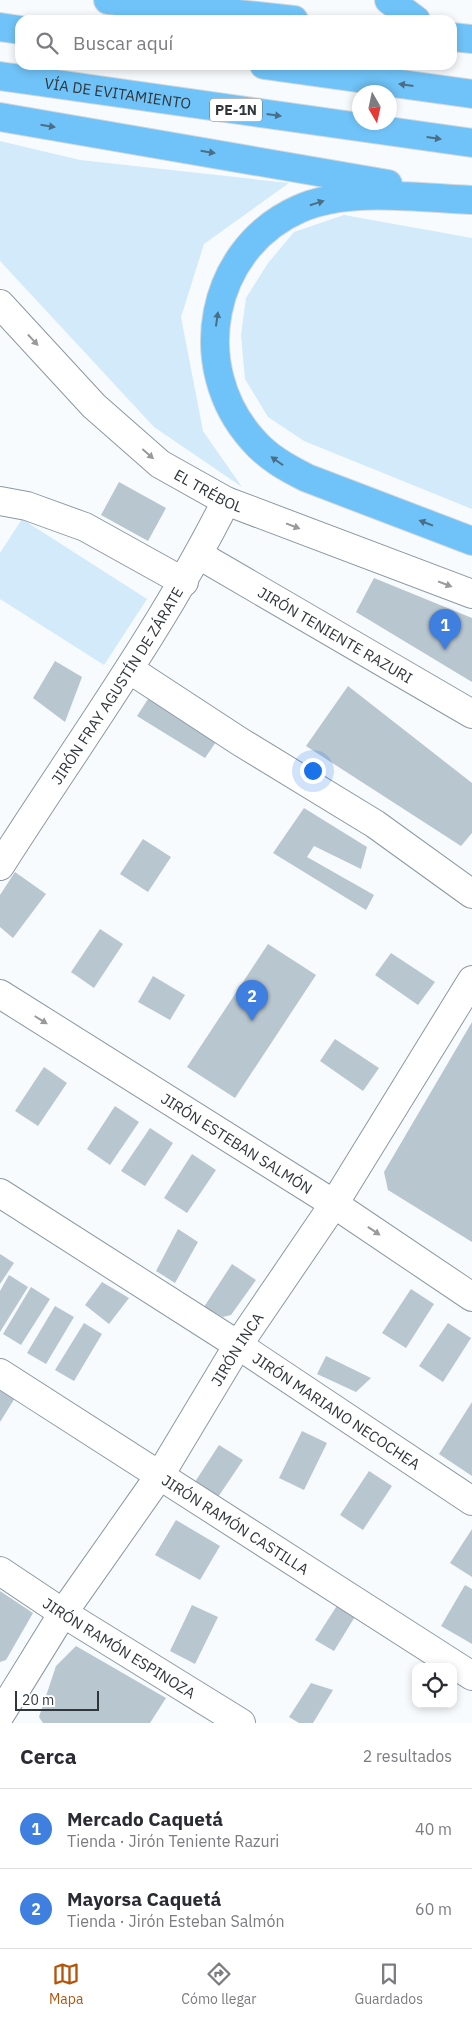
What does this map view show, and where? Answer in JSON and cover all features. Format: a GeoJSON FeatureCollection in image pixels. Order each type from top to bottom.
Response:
{"type":"FeatureCollection","features":[{"type":"Feature","properties":{"kind":"highway"},"geometry":{"type":"LineString","coordinates":[[108,0],[248,15]]}},
{"type":"Feature","properties":{"kind":"highway"},"geometry":{"type":"LineString","coordinates":[[389,0],[409,15]]}},
{"type":"Feature","properties":{"kind":"highway"},"geometry":{"type":"LineString","coordinates":[[0,28],[15,30]]}},
{"type":"Feature","properties":{"kind":"highway"},"geometry":{"type":"LineString","coordinates":[[300,70],[472,94]]}},
{"type":"Feature","properties":{"kind":"highway","name":"VÍA DE EVITAMIENTO"},"geometry":{"type":"LineString","coordinates":[[0,76],[472,143]]}},
{"type":"Feature","properties":{"kind":"highway"},"geometry":{"type":"LineString","coordinates":[[0,117],[472,200]]}},
{"type":"Feature","properties":{"kind":"highway"},"geometry":{"type":"LineString","coordinates":[[472,200],[362,196],[320,201],[298,209],[278,220],[260,235],[245,252],[232,272],[223,292],[214,338],[220,382],[228,403],[243,428],[268,455],[287,468],[307,478],[472,540]]}},
{"type":"Feature","properties":{"kind":"street","name":"EL TRÉBOL"},"geometry":{"type":"LineString","coordinates":[[0,304],[94,406],[160,464],[226,501],[472,594]]}},
{"type":"Feature","properties":{"kind":"street"},"geometry":{"type":"LineString","coordinates":[[0,501],[27,506],[85,527],[184,582]]}},
{"type":"Feature","properties":{"kind":"street","name":"JIRÓN FRAY AGUSTÍN DE ZÁRATE"},"geometry":{"type":"LineString","coordinates":[[0,866],[184,582],[226,501]]}},
{"type":"Feature","properties":{"kind":"street","name":"JIRÓN TENIENTE RAZURI"},"geometry":{"type":"LineString","coordinates":[[199,555],[472,714]]}},
{"type":"Feature","properties":{"kind":"street"},"geometry":{"type":"LineString","coordinates":[[129,669],[239,741],[375,824],[472,894]]}},
{"type":"Feature","properties":{"kind":"street","name":"JIRÓN INCA"},"geometry":{"type":"LineString","coordinates":[[0,1716],[63,1613],[160,1475],[238,1345],[334,1204],[472,980]]}},
{"type":"Feature","properties":{"kind":"street","name":"JIRÓN ESTEBAN SALMÓN"},"geometry":{"type":"LineString","coordinates":[[0,994],[334,1204],[472,1297]]}},
{"type":"Feature","properties":{"kind":"street","name":"JIRÓN MARIANO NECOCHEA"},"geometry":{"type":"LineString","coordinates":[[0,1193],[238,1345],[472,1501]]}},
{"type":"Feature","properties":{"kind":"street","name":"JIRÓN RAMÓN CASTILLA"},"geometry":{"type":"LineString","coordinates":[[0,1373],[472,1676]]}},
{"type":"Feature","properties":{"kind":"street","name":"JIRÓN RAMÓN ESPINOZA"},"geometry":{"type":"LineString","coordinates":[[0,1571],[63,1613],[241,1723]]}},
{"type":"Feature","properties":{"kind":"shaded area"},"geometry":{"type":"Polygon","coordinates":[[[0,141],[80,160],[289,183],[204,244],[181,317],[203,431],[242,487],[154,427],[0,261],[0,141]]]}},
{"type":"Feature","properties":{"kind":"shaded area"},"geometry":{"type":"Polygon","coordinates":[[[344,215],[472,238],[472,509],[304,441],[268,417],[245,379],[241,335],[246,298],[268,263],[294,232],[344,215]]]}},
{"type":"Feature","properties":{"kind":"shaded area"},"geometry":{"type":"Polygon","coordinates":[[[22,519],[147,599],[104,665],[0,599],[0,553],[22,519]]]}},
{"type":"Feature","properties":{"kind":"building"},"geometry":{"type":"Polygon","coordinates":[[[119,482],[166,508],[148,541],[101,515],[119,482]]]}},
{"type":"Feature","properties":{"kind":"building"},"geometry":{"type":"Polygon","coordinates":[[[374,578],[472,618],[472,682],[356,612],[374,578]]]}},
{"type":"Feature","properties":{"kind":"building"},"geometry":{"type":"Polygon","coordinates":[[[55,661],[82,677],[65,722],[33,698],[55,661]]]}},
{"type":"Feature","properties":{"kind":"building"},"geometry":{"type":"Polygon","coordinates":[[[348,686],[472,783],[472,833],[461,846],[306,746],[348,686]]]}},
{"type":"Feature","properties":{"kind":"building"},"geometry":{"type":"Polygon","coordinates":[[[150,696],[218,739],[205,758],[137,716],[150,696]]]}},
{"type":"Feature","properties":{"kind":"building"},"geometry":{"type":"Polygon","coordinates":[[[304,808],[367,847],[361,869],[314,846],[307,857],[374,895],[366,910],[273,853],[304,808]]]}},
{"type":"Feature","properties":{"kind":"building"},"geometry":{"type":"Polygon","coordinates":[[[143,839],[171,857],[148,892],[120,874],[143,839]]]}},
{"type":"Feature","properties":{"kind":"building"},"geometry":{"type":"Polygon","coordinates":[[[15,872],[46,894],[13,938],[0,927],[0,895],[15,872]]]}},
{"type":"Feature","properties":{"kind":"building"},"geometry":{"type":"Polygon","coordinates":[[[100,929],[123,944],[94,988],[71,972],[100,929]]]}},
{"type":"Feature","properties":{"kind":"building"},"geometry":{"type":"Polygon","coordinates":[[[268,944],[316,975],[235,1098],[187,1067],[268,944]]]}},
{"type":"Feature","properties":{"kind":"building"},"geometry":{"type":"Polygon","coordinates":[[[391,953],[435,982],[418,1005],[375,975],[391,953]]]}},
{"type":"Feature","properties":{"kind":"building"},"geometry":{"type":"Polygon","coordinates":[[[153,976],[185,995],[170,1020],[138,1002],[153,976]]]}},
{"type":"Feature","properties":{"kind":"building"},"geometry":{"type":"Polygon","coordinates":[[[472,1022],[472,1242],[388,1190],[384,1172],[472,1022]]]}},
{"type":"Feature","properties":{"kind":"building"},"geometry":{"type":"Polygon","coordinates":[[[335,1039],[379,1068],[363,1091],[320,1061],[335,1039]]]}},
{"type":"Feature","properties":{"kind":"building"},"geometry":{"type":"Polygon","coordinates":[[[44,1067],[67,1083],[38,1126],[15,1111],[44,1067]]]}},
{"type":"Feature","properties":{"kind":"building"},"geometry":{"type":"Polygon","coordinates":[[[115,1106],[139,1122],[110,1165],[87,1149],[115,1106]]]}},
{"type":"Feature","properties":{"kind":"building"},"geometry":{"type":"Polygon","coordinates":[[[150,1128],[173,1143],[145,1186],[121,1171],[150,1128]]]}},
{"type":"Feature","properties":{"kind":"building"},"geometry":{"type":"Polygon","coordinates":[[[192,1154],[216,1170],[187,1213],[164,1198],[192,1154]]]}},
{"type":"Feature","properties":{"kind":"building"},"geometry":{"type":"Polygon","coordinates":[[[178,1229],[198,1242],[175,1283],[156,1271],[178,1229]]]}},
{"type":"Feature","properties":{"kind":"building"},"geometry":{"type":"Polygon","coordinates":[[[0,1254],[14,1263],[0,1284],[0,1254]]]}},
{"type":"Feature","properties":{"kind":"building"},"geometry":{"type":"Polygon","coordinates":[[[232,1264],[256,1280],[231,1315],[223,1317],[204,1307],[232,1264]]]}},
{"type":"Feature","properties":{"kind":"building"},"geometry":{"type":"Polygon","coordinates":[[[9,1275],[28,1287],[0,1332],[0,1291],[9,1275]]]}},
{"type":"Feature","properties":{"kind":"building"},"geometry":{"type":"Polygon","coordinates":[[[102,1282],[129,1298],[109,1324],[85,1305],[102,1282]]]}},
{"type":"Feature","properties":{"kind":"building"},"geometry":{"type":"Polygon","coordinates":[[[31,1287],[50,1299],[21,1345],[3,1334],[31,1287]]]}},
{"type":"Feature","properties":{"kind":"building"},"geometry":{"type":"Polygon","coordinates":[[[411,1289],[434,1304],[406,1348],[382,1333],[411,1289]]]}},
{"type":"Feature","properties":{"kind":"building"},"geometry":{"type":"Polygon","coordinates":[[[55,1306],[74,1317],[46,1364],[27,1353],[55,1306]]]}},
{"type":"Feature","properties":{"kind":"building"},"geometry":{"type":"Polygon","coordinates":[[[84,1323],[102,1334],[74,1381],[55,1370],[84,1323]]]}},
{"type":"Feature","properties":{"kind":"building"},"geometry":{"type":"Polygon","coordinates":[[[448,1323],[471,1338],[443,1382],[419,1366],[448,1323]]]}},
{"type":"Feature","properties":{"kind":"building"},"geometry":{"type":"Polygon","coordinates":[[[326,1356],[371,1378],[356,1392],[317,1374],[326,1356]]]}},
{"type":"Feature","properties":{"kind":"building"},"geometry":{"type":"Polygon","coordinates":[[[0,1381],[20,1390],[0,1422],[0,1381]]]}},
{"type":"Feature","properties":{"kind":"building"},"geometry":{"type":"Polygon","coordinates":[[[472,1402],[472,1476],[439,1454],[472,1402]]]}},
{"type":"Feature","properties":{"kind":"building"},"geometry":{"type":"Polygon","coordinates":[[[302,1431],[327,1443],[304,1490],[279,1478],[302,1431]]]}},
{"type":"Feature","properties":{"kind":"building"},"geometry":{"type":"Polygon","coordinates":[[[219,1445],[243,1460],[214,1503],[191,1488],[219,1445]]]}},
{"type":"Feature","properties":{"kind":"building"},"geometry":{"type":"Polygon","coordinates":[[[369,1471],[392,1486],[363,1530],[340,1515],[369,1471]]]}},
{"type":"Feature","properties":{"kind":"building"},"geometry":{"type":"Polygon","coordinates":[[[176,1520],[220,1546],[200,1580],[155,1555],[176,1520]]]}},
{"type":"Feature","properties":{"kind":"building"},"geometry":{"type":"Polygon","coordinates":[[[472,1529],[472,1577],[450,1563],[472,1529]]]}},
{"type":"Feature","properties":{"kind":"building"},"geometry":{"type":"Polygon","coordinates":[[[465,1585],[472,1589],[472,1644],[441,1626],[465,1585]]]}},
{"type":"Feature","properties":{"kind":"building"},"geometry":{"type":"Polygon","coordinates":[[[0,1591],[33,1613],[6,1660],[0,1662],[0,1591]]]}},
{"type":"Feature","properties":{"kind":"building"},"geometry":{"type":"Polygon","coordinates":[[[338,1604],[356,1615],[334,1651],[315,1640],[338,1604]]]}},
{"type":"Feature","properties":{"kind":"building"},"geometry":{"type":"Polygon","coordinates":[[[192,1605],[218,1617],[195,1664],[170,1651],[192,1605]]]}},
{"type":"Feature","properties":{"kind":"building"},"geometry":{"type":"Polygon","coordinates":[[[76,1646],[166,1698],[150,1723],[43,1723],[39,1717],[56,1666],[76,1646]]]}},
{"type":"Feature","properties":{"kind":"building"},"geometry":{"type":"Polygon","coordinates":[[[311,1683],[333,1690],[313,1723],[299,1723],[289,1717],[311,1683]]]}},
{"type":"Feature","properties":{"kind":"place","name":"Mercado Caquetá"},"geometry":{"type":"Point","coordinates":[445,650]}},
{"type":"Feature","properties":{"kind":"place","name":"Mayorsa Caquetá"},"geometry":{"type":"Point","coordinates":[252,1021]}}]}
